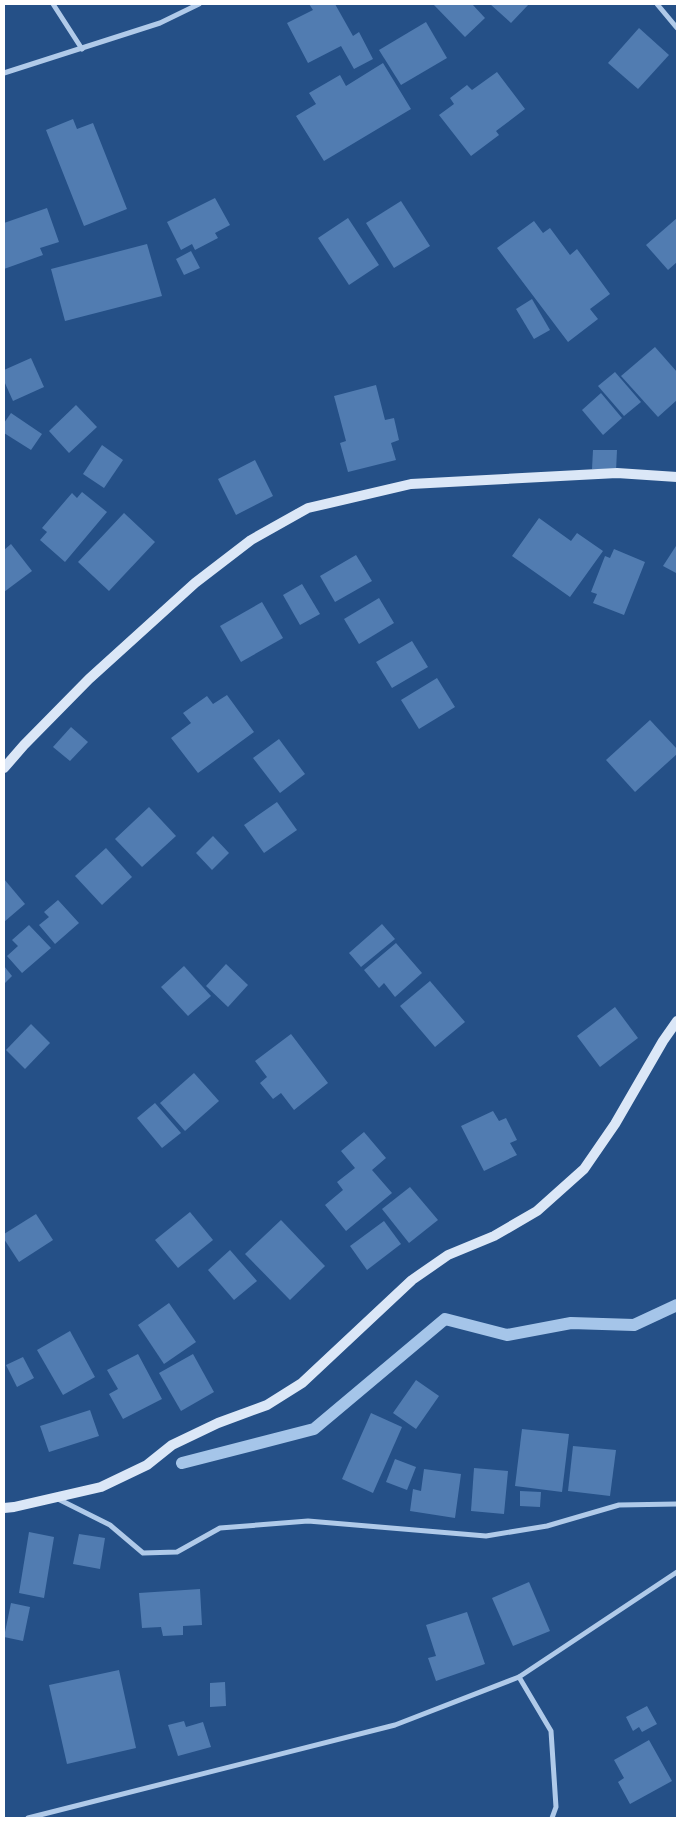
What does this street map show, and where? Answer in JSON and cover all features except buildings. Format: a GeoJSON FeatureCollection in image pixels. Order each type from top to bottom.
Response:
{"type":"FeatureCollection","features":[{"type":"Feature","properties":{"kind":"street"},"geometry":{"type":"LineString","coordinates":[[53,4],[82,49]]}},
{"type":"Feature","properties":{"kind":"street"},"geometry":{"type":"LineString","coordinates":[[4,73],[160,23],[200,4]]}},
{"type":"Feature","properties":{"kind":"street"},"geometry":{"type":"LineString","coordinates":[[657,4],[677,28]]}},
{"type":"Feature","properties":{"kind":"street"},"geometry":{"type":"LineString","coordinates":[[4,768],[24,745],[89,680],[195,583],[251,540],[308,508],[411,484],[617,473],[677,477]]}},
{"type":"Feature","properties":{"kind":"street"},"geometry":{"type":"LineString","coordinates":[[4,1508],[101,1487],[147,1465],[172,1445],[218,1423],[267,1405],[302,1383],[412,1280],[448,1255],[494,1236],[537,1211],[584,1169],[616,1124],[649,1064],[677,1020]]}},
{"type":"Feature","properties":{"kind":"street"},"geometry":{"type":"LineString","coordinates":[[56,1498],[110,1525],[142,1552],[177,1552],[220,1528],[308,1521],[486,1536],[547,1526],[619,1505],[677,1504]]}},
{"type":"Feature","properties":{"kind":"street"},"geometry":{"type":"LineString","coordinates":[[28,1818],[395,1725],[518,1677],[677,1572]]}},
{"type":"Feature","properties":{"kind":"street"},"geometry":{"type":"LineString","coordinates":[[518,1677],[551,1731],[556,1807],[552,1818]]}},
{"type":"Feature","properties":{"kind":"waterway"},"geometry":{"type":"LineString","coordinates":[[182,1463],[314,1429],[445,1319],[507,1335],[571,1323],[634,1325],[677,1305]]}}]}
